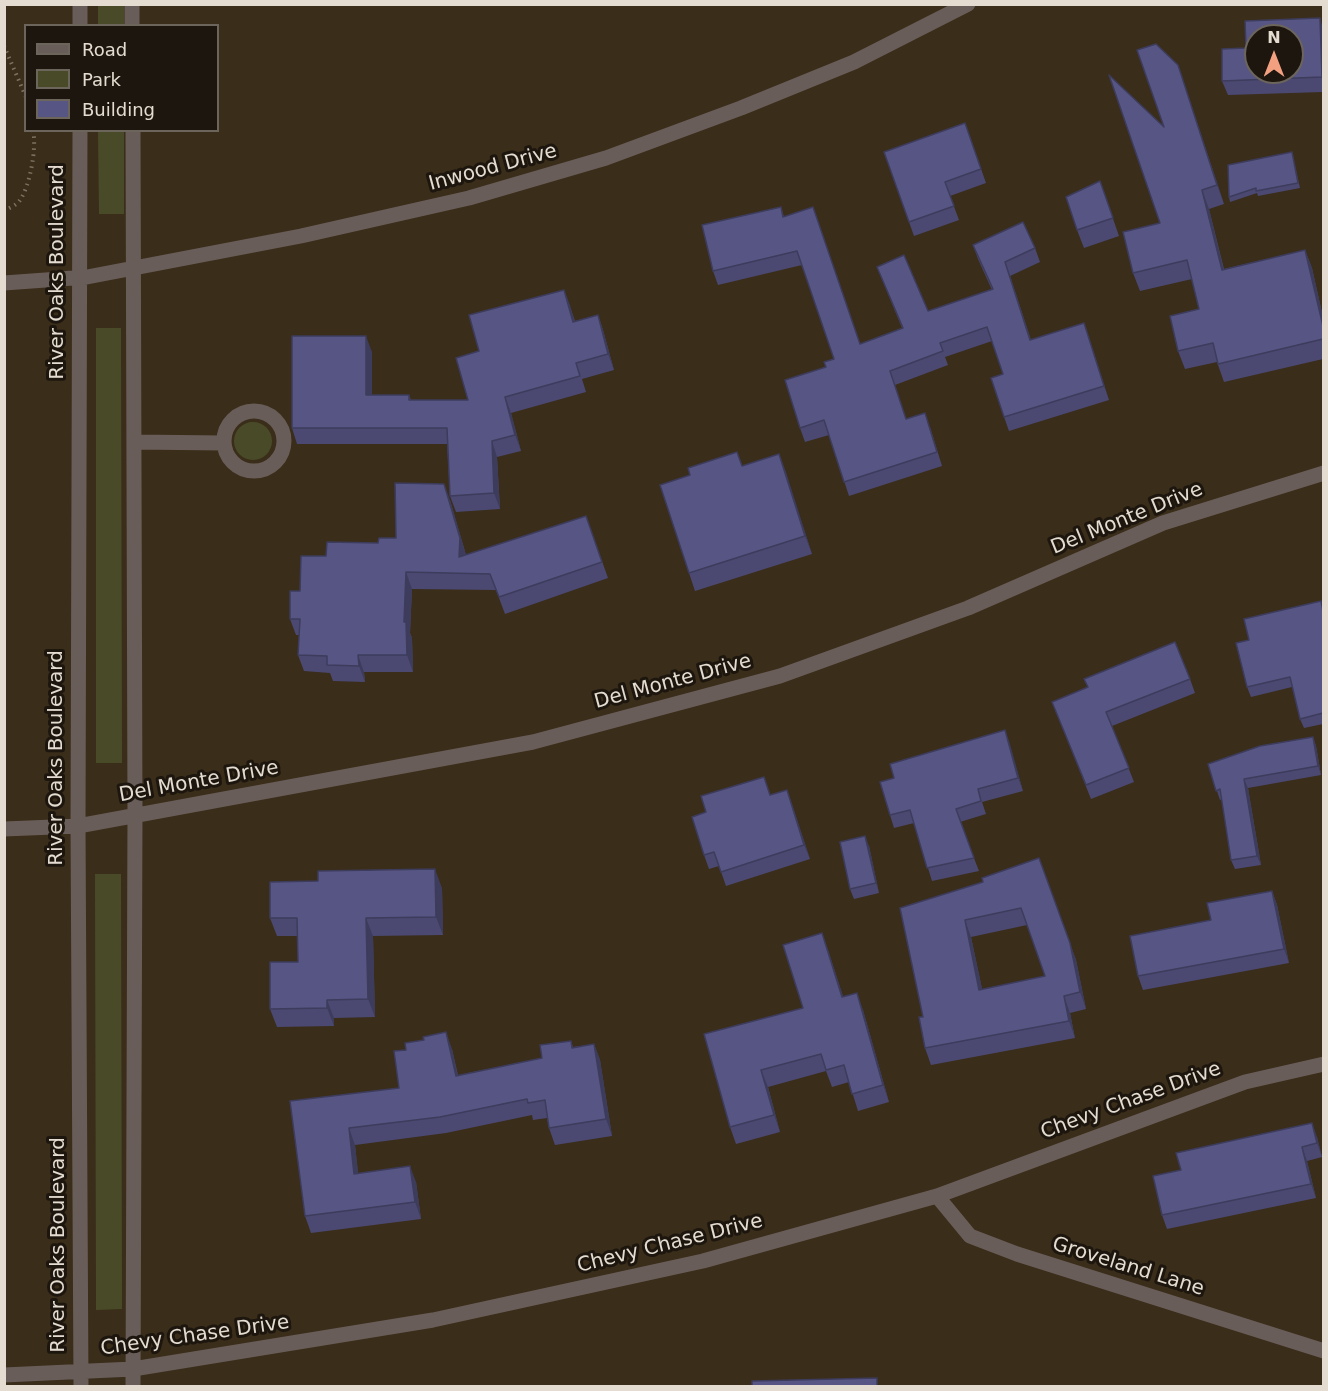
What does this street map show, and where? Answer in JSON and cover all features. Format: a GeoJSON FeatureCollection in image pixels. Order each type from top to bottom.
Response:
{"type":"FeatureCollection","features":[{"type":"Feature","properties":{"kind":"street"},"geometry":{"type":"LineString","coordinates":[[80,4],[80,24]]}},
{"type":"Feature","properties":{"kind":"street"},"geometry":{"type":"LineString","coordinates":[[132,4],[132,24]]}},
{"type":"Feature","properties":{"kind":"street","name":"Inwood Drive"},"geometry":{"type":"LineString","coordinates":[[4,284],[80,279],[301,236],[469,198],[606,158],[741,108],[854,62],[968,4]]}},
{"type":"Feature","properties":{"kind":"street","name":"River Oaks Boulevard"},"geometry":{"type":"LineString","coordinates":[[80,132],[78,826],[81,1379]]}},
{"type":"Feature","properties":{"kind":"street"},"geometry":{"type":"LineString","coordinates":[[133,132],[135,815],[133,1386]]}},
{"type":"Feature","properties":{"kind":"street"},"geometry":{"type":"LineString","coordinates":[[250,412],[260,412],[277,422],[285,439],[280,458],[264,470],[255,471],[236,465],[230,459],[225,443],[226,430],[232,422],[250,412]]}},
{"type":"Feature","properties":{"kind":"street"},"geometry":{"type":"LineString","coordinates":[[134,442],[225,443]]}},
{"type":"Feature","properties":{"kind":"street","name":"Del Monte Drive"},"geometry":{"type":"LineString","coordinates":[[4,829],[78,826],[533,742],[780,676],[968,608],[1163,523],[1323,473]]}},
{"type":"Feature","properties":{"kind":"street","name":"Chevy Chase Drive"},"geometry":{"type":"LineString","coordinates":[[4,1375],[81,1379],[433,1320],[703,1261],[937,1196],[1245,1082],[1323,1064]]}},
{"type":"Feature","properties":{"kind":"street","name":"Groveland Lane"},"geometry":{"type":"LineString","coordinates":[[937,1196],[970,1236],[1017,1254],[1323,1351]]}},
{"type":"Feature","properties":{"kind":"path"},"geometry":{"type":"LineString","coordinates":[[4,46],[24,92]]}},
{"type":"Feature","properties":{"kind":"path"},"geometry":{"type":"LineString","coordinates":[[4,211],[20,200],[31,169],[35,140],[33,132]]}},
{"type":"Feature","properties":{"kind":"green space"},"geometry":{"type":"Polygon","coordinates":[[[98,5],[124,5],[124,24],[98,24],[98,5]]]}},
{"type":"Feature","properties":{"kind":"green space"},"geometry":{"type":"Polygon","coordinates":[[[98,132],[124,132],[124,214],[99,214],[98,132]]]}},
{"type":"Feature","properties":{"kind":"green space"},"geometry":{"type":"Polygon","coordinates":[[[96,328],[121,328],[122,763],[96,763],[96,328]]]}},
{"type":"Feature","properties":{"kind":"green space"},"geometry":{"type":"Polygon","coordinates":[[[253,422],[266,428],[272,441],[266,454],[253,460],[240,454],[234,441],[240,428],[253,422]]]}},
{"type":"Feature","properties":{"kind":"green space"},"geometry":{"type":"Polygon","coordinates":[[[95,874],[121,874],[122,1309],[96,1310],[95,874]]]}},
{"type":"Feature","properties":{"kind":"building"},"geometry":{"type":"Polygon","coordinates":[[[1320,18],[1322,77],[1304,78],[1304,24],[1245,24],[1245,21],[1320,18]]]}},
{"type":"Feature","properties":{"kind":"building"},"geometry":{"type":"Polygon","coordinates":[[[1156,44],[1178,65],[1217,185],[1202,190],[1222,270],[1305,250],[1323,326],[1323,339],[1218,364],[1213,343],[1178,351],[1170,316],[1199,309],[1187,260],[1133,273],[1123,232],[1160,223],[1109,75],[1164,127],[1137,50],[1156,44]]]}},
{"type":"Feature","properties":{"kind":"building"},"geometry":{"type":"Polygon","coordinates":[[[1244,48],[1244,80],[1222,81],[1222,49],[1244,48]]]}},
{"type":"Feature","properties":{"kind":"building"},"geometry":{"type":"Polygon","coordinates":[[[965,123],[981,169],[945,182],[954,206],[909,222],[884,152],[965,123]]]}},
{"type":"Feature","properties":{"kind":"building"},"geometry":{"type":"Polygon","coordinates":[[[1292,152],[1298,183],[1256,191],[1256,188],[1229,197],[1228,165],[1292,152]]]}},
{"type":"Feature","properties":{"kind":"building"},"geometry":{"type":"Polygon","coordinates":[[[1100,181],[1113,218],[1077,230],[1066,197],[1100,181]]]}},
{"type":"Feature","properties":{"kind":"building"},"geometry":{"type":"Polygon","coordinates":[[[781,207],[783,217],[813,207],[860,344],[903,328],[877,267],[904,255],[928,311],[993,289],[973,245],[1023,222],[1035,248],[1005,262],[1030,340],[1084,323],[1104,386],[1004,417],[991,378],[1003,374],[987,327],[940,343],[943,351],[890,371],[906,419],[925,413],[937,452],[844,482],[824,420],[800,428],[785,380],[826,367],[824,362],[834,359],[797,251],[713,271],[702,225],[781,207]]]}},
{"type":"Feature","properties":{"kind":"building"},"geometry":{"type":"Polygon","coordinates":[[[564,290],[573,322],[598,315],[608,354],[576,363],[580,376],[505,397],[515,435],[492,441],[494,493],[450,496],[447,428],[292,428],[292,336],[366,336],[366,395],[409,395],[409,400],[468,400],[456,358],[479,351],[469,315],[564,290]]]}},
{"type":"Feature","properties":{"kind":"building"},"geometry":{"type":"Polygon","coordinates":[[[737,452],[742,466],[779,454],[805,536],[689,573],[660,485],[690,475],[688,468],[737,452]]]}},
{"type":"Feature","properties":{"kind":"building"},"geometry":{"type":"Polygon","coordinates":[[[395,483],[444,484],[460,538],[459,557],[586,516],[602,562],[499,597],[490,574],[406,572],[404,622],[406,622],[407,655],[358,655],[359,666],[327,665],[327,656],[298,655],[300,619],[290,619],[290,591],[300,591],[301,556],[326,556],[327,542],[378,543],[379,538],[396,538],[395,483]]]}},
{"type":"Feature","properties":{"kind":"building"},"geometry":{"type":"Polygon","coordinates":[[[1321,601],[1323,611],[1323,713],[1300,719],[1290,677],[1247,687],[1236,643],[1249,640],[1244,619],[1321,601]]]}},
{"type":"Feature","properties":{"kind":"building"},"geometry":{"type":"Polygon","coordinates":[[[1175,642],[1190,679],[1106,712],[1129,768],[1086,785],[1052,702],[1088,687],[1084,679],[1175,642]]]}},
{"type":"Feature","properties":{"kind":"building"},"geometry":{"type":"Polygon","coordinates":[[[1005,730],[1018,778],[978,789],[981,801],[956,809],[974,858],[927,868],[910,810],[890,815],[880,782],[894,778],[890,764],[1005,730]]]}},
{"type":"Feature","properties":{"kind":"building"},"geometry":{"type":"Polygon","coordinates":[[[1313,737],[1318,766],[1244,779],[1257,856],[1231,860],[1220,789],[1216,791],[1208,764],[1260,746],[1313,737]]]}},
{"type":"Feature","properties":{"kind":"building"},"geometry":{"type":"Polygon","coordinates":[[[764,777],[770,795],[787,790],[804,845],[721,872],[714,852],[704,855],[692,817],[706,812],[701,796],[764,777]]]}},
{"type":"Feature","properties":{"kind":"building"},"geometry":{"type":"Polygon","coordinates":[[[865,836],[876,883],[850,889],[840,842],[865,836]]]}},
{"type":"Feature","properties":{"kind":"building"},"geometry":{"type":"Polygon","coordinates":[[[1039,858],[1070,943],[1080,992],[1064,996],[1069,1021],[925,1048],[919,1017],[923,1017],[900,908],[983,882],[982,878],[1039,858]],[[1021,908],[965,920],[979,990],[1045,976],[1021,908]]]}},
{"type":"Feature","properties":{"kind":"building"},"geometry":{"type":"Polygon","coordinates":[[[435,869],[436,917],[366,918],[368,999],[327,1000],[327,1008],[270,1009],[270,962],[298,962],[297,918],[270,918],[270,882],[318,881],[318,871],[435,869]]]}},
{"type":"Feature","properties":{"kind":"building"},"geometry":{"type":"Polygon","coordinates":[[[1272,891],[1284,949],[1138,976],[1130,936],[1211,920],[1207,903],[1272,891]]]}},
{"type":"Feature","properties":{"kind":"building"},"geometry":{"type":"Polygon","coordinates":[[[822,933],[842,997],[857,993],[883,1085],[852,1094],[844,1065],[826,1070],[821,1054],[761,1070],[774,1115],[730,1127],[704,1034],[803,1008],[783,945],[822,933]]]}},
{"type":"Feature","properties":{"kind":"building"},"geometry":{"type":"Polygon","coordinates":[[[446,1032],[456,1076],[542,1058],[540,1045],[571,1041],[572,1048],[594,1044],[606,1119],[549,1128],[545,1100],[528,1103],[527,1099],[440,1117],[349,1128],[354,1174],[410,1166],[415,1202],[305,1216],[290,1101],[399,1088],[394,1051],[406,1050],[405,1043],[424,1040],[423,1037],[446,1032]]]}},
{"type":"Feature","properties":{"kind":"building"},"geometry":{"type":"Polygon","coordinates":[[[1312,1123],[1317,1143],[1302,1147],[1311,1184],[1162,1215],[1153,1176],[1181,1170],[1176,1153],[1312,1123]]]}},
{"type":"Feature","properties":{"kind":"building"},"geometry":{"type":"Polygon","coordinates":[[[877,1378],[877,1386],[752,1386],[752,1381],[877,1378]]]}}]}
